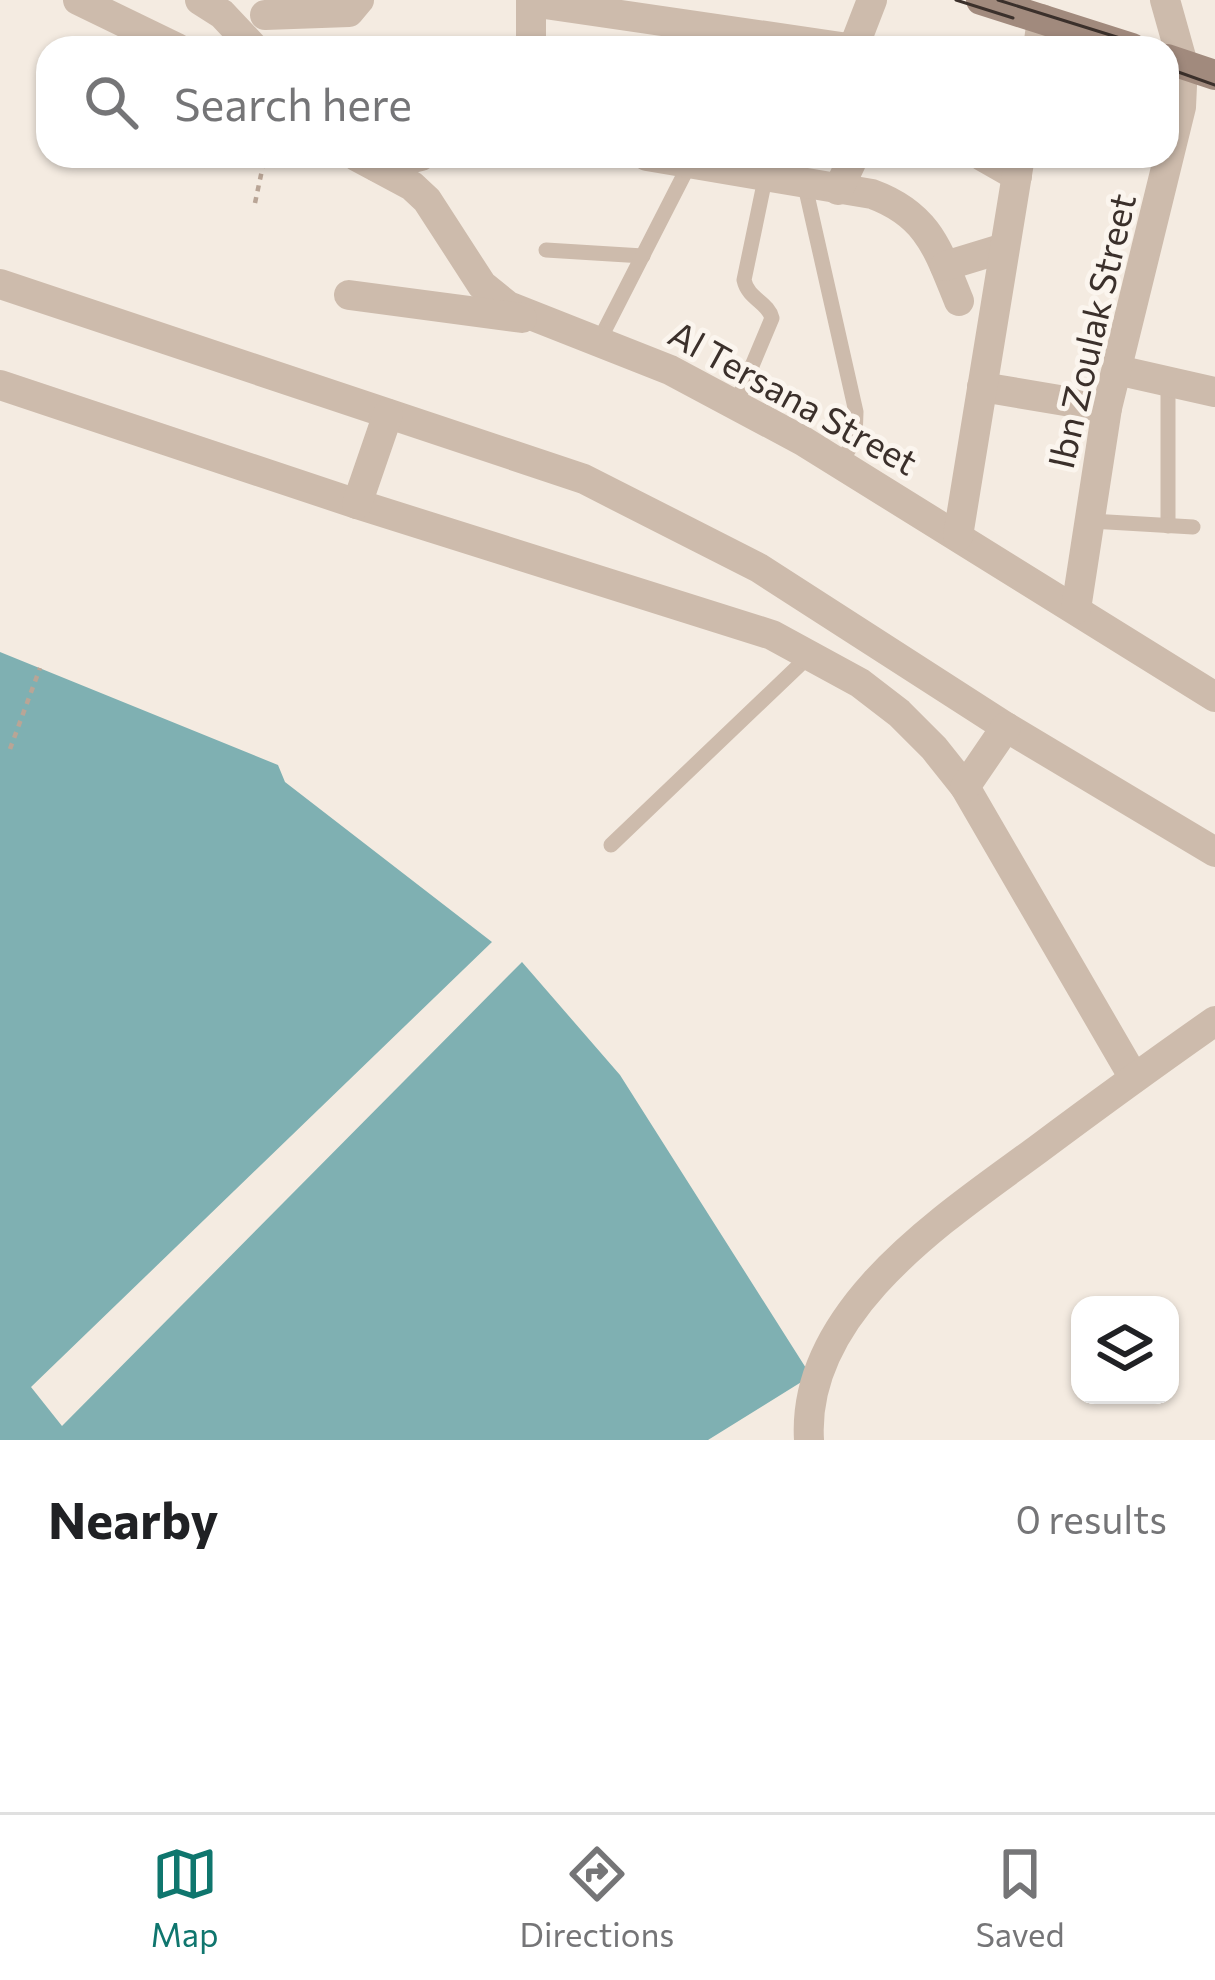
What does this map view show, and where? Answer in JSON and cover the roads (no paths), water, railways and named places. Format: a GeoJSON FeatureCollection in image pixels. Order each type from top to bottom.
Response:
{"type":"FeatureCollection","features":[{"type":"Feature","properties":{"kind":"street"},"geometry":{"type":"LineString","coordinates":[[78,0],[152,36]]}},
{"type":"Feature","properties":{"kind":"street"},"geometry":{"type":"LineString","coordinates":[[200,0],[257,30],[349,12],[359,0]]}},
{"type":"Feature","properties":{"kind":"street"},"geometry":{"type":"LineString","coordinates":[[858,36],[872,0]]}},
{"type":"Feature","properties":{"kind":"street"},"geometry":{"type":"LineString","coordinates":[[981,0],[1040,33]]}},
{"type":"Feature","properties":{"kind":"street","name":"Ibn Zoulak Street"},"geometry":{"type":"LineString","coordinates":[[1165,0],[1171,36]]}},
{"type":"Feature","properties":{"kind":"street"},"geometry":{"type":"LineString","coordinates":[[531,36],[531,1],[767,36]]}},
{"type":"Feature","properties":{"kind":"street"},"geometry":{"type":"LineString","coordinates":[[1179,63],[1215,75]]}},
{"type":"Feature","properties":{"kind":"street","name":"Al Tersana Street"},"geometry":{"type":"LineString","coordinates":[[378,168],[427,200],[482,285],[508,306],[670,370],[736,404],[1215,697]]}},
{"type":"Feature","properties":{"kind":"street"},"geometry":{"type":"LineString","coordinates":[[705,168],[872,194],[912,214],[933,238],[959,301]]}},
{"type":"Feature","properties":{"kind":"street"},"geometry":{"type":"LineString","coordinates":[[838,190],[848,168]]}},
{"type":"Feature","properties":{"kind":"street"},"geometry":{"type":"LineString","coordinates":[[958,536],[1018,168]]}},
{"type":"Feature","properties":{"kind":"street","name":"Ibn Zoulak Street"},"geometry":{"type":"LineString","coordinates":[[1076,609],[1107,408],[1168,168]]}},
{"type":"Feature","properties":{"kind":"street"},"geometry":{"type":"LineString","coordinates":[[945,266],[1004,248]]}},
{"type":"Feature","properties":{"kind":"street"},"geometry":{"type":"LineString","coordinates":[[0,284],[584,479],[673,521],[843,619],[1006,727],[1215,852]]}},
{"type":"Feature","properties":{"kind":"street"},"geometry":{"type":"LineString","coordinates":[[349,295],[540,320]]}},
{"type":"Feature","properties":{"kind":"street"},"geometry":{"type":"LineString","coordinates":[[1117,370],[1215,392]]}},
{"type":"Feature","properties":{"kind":"street"},"geometry":{"type":"LineString","coordinates":[[0,386],[772,635],[812,653],[899,713],[965,787],[1134,1078]]}},
{"type":"Feature","properties":{"kind":"street"},"geometry":{"type":"LineString","coordinates":[[982,387],[1107,408]]}},
{"type":"Feature","properties":{"kind":"street"},"geometry":{"type":"LineString","coordinates":[[357,504],[388,414]]}},
{"type":"Feature","properties":{"kind":"street"},"geometry":{"type":"LineString","coordinates":[[965,787],[1006,727]]}},
{"type":"Feature","properties":{"kind":"street"},"geometry":{"type":"LineString","coordinates":[[809,1440],[812,1395],[823,1360],[888,1269],[945,1219],[1215,1021]]}},
{"type":"Feature","properties":{"kind":"lane"},"geometry":{"type":"LineString","coordinates":[[598,343],[687,168]]}},
{"type":"Feature","properties":{"kind":"lane"},"geometry":{"type":"LineString","coordinates":[[736,404],[772,318],[749,294],[744,280],[765,179]]}},
{"type":"Feature","properties":{"kind":"lane"},"geometry":{"type":"LineString","coordinates":[[805,185],[858,426],[850,453],[840,464]]}},
{"type":"Feature","properties":{"kind":"lane"},"geometry":{"type":"LineString","coordinates":[[547,250],[643,256]]}},
{"type":"Feature","properties":{"kind":"lane"},"geometry":{"type":"LineString","coordinates":[[1168,382],[1168,526]]}},
{"type":"Feature","properties":{"kind":"lane"},"geometry":{"type":"LineString","coordinates":[[1091,521],[1192,527]]}},
{"type":"Feature","properties":{"kind":"lane"},"geometry":{"type":"LineString","coordinates":[[610,845],[812,653]]}},
{"type":"Feature","properties":{"kind":"water"},"geometry":{"type":"Polygon","coordinates":[[[0,652],[278,765],[285,782],[492,942],[31,1387],[62,1426],[522,962],[620,1075],[811,1376],[708,1440],[0,1440],[0,652]]]}},
{"type":"Feature","properties":{"kind":"tram line"},"geometry":{"type":"LineString","coordinates":[[956,0],[1013,18]]}},
{"type":"Feature","properties":{"kind":"tram line"},"geometry":{"type":"LineString","coordinates":[[998,0],[1114,36]]}},
{"type":"Feature","properties":{"kind":"tram line"},"geometry":{"type":"LineString","coordinates":[[1179,72],[1215,85]]}}]}
